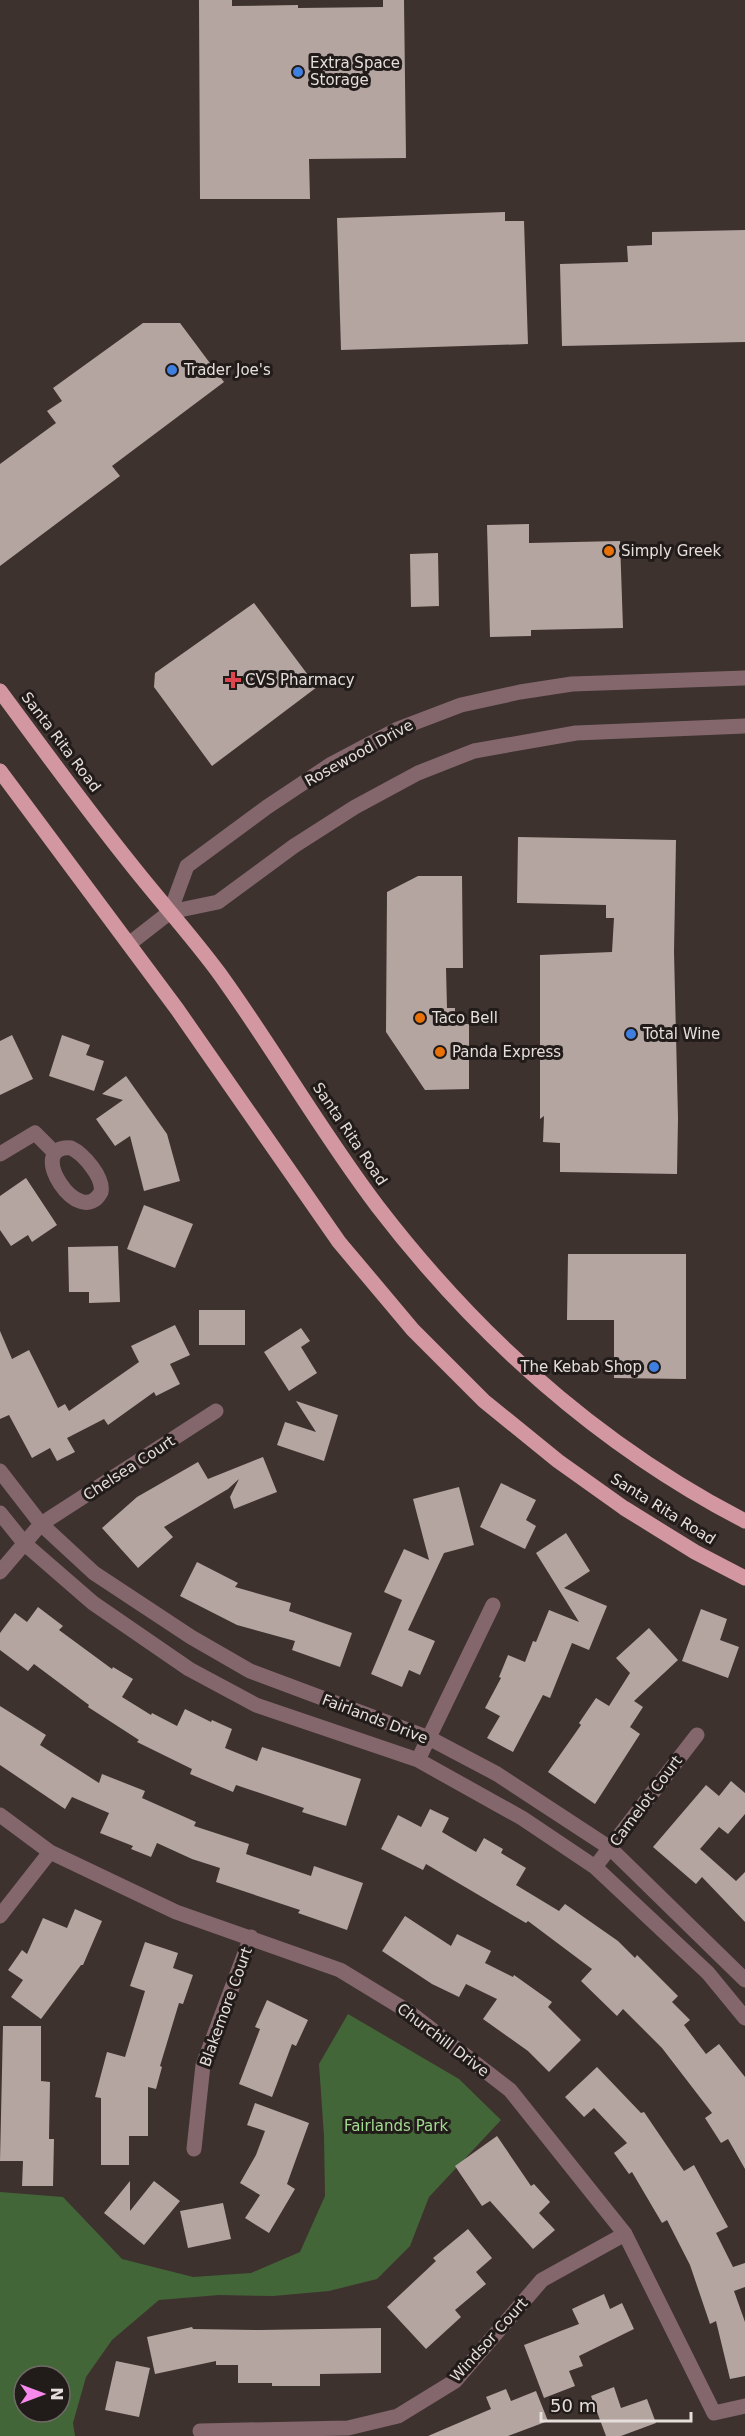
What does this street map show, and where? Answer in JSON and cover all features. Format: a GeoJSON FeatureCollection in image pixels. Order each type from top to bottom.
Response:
{"type":"FeatureCollection","features":[{"type":"Feature","properties":{"kind":"main road","name":"Santa Rita Road"},"geometry":{"type":"LineString","coordinates":[[0,691],[218,972],[378,1206],[450,1294],[519,1364],[586,1420],[653,1468],[745,1521]]}},
{"type":"Feature","properties":{"kind":"main road","name":"Santa Rita Road"},"geometry":{"type":"LineString","coordinates":[[0,771],[129,944],[339,1242],[413,1330],[484,1401],[558,1461],[634,1514],[695,1552],[745,1578]]}},
{"type":"Feature","properties":{"kind":"street","name":"Rosewood Drive"},"geometry":{"type":"LineString","coordinates":[[170,912],[187,867],[267,807],[312,777],[398,729],[461,705],[572,684],[745,678]]}},
{"type":"Feature","properties":{"kind":"street"},"geometry":{"type":"LineString","coordinates":[[129,944],[170,912],[218,902],[294,846],[355,807],[418,772],[474,751],[576,732],[745,726]]}},
{"type":"Feature","properties":{"kind":"street"},"geometry":{"type":"LineString","coordinates":[[0,1154],[35,1133],[55,1153]]}},
{"type":"Feature","properties":{"kind":"street","name":"Chelsea Court"},"geometry":{"type":"LineString","coordinates":[[0,1572],[41,1524],[216,1411]]}},
{"type":"Feature","properties":{"kind":"street","name":"Fairlands Drive"},"geometry":{"type":"LineString","coordinates":[[0,1471],[41,1524],[94,1573],[190,1637],[250,1671],[429,1738],[497,1774],[610,1848],[745,1980]]}},
{"type":"Feature","properties":{"kind":"street","name":"Fairlands Drive"},"geometry":{"type":"LineString","coordinates":[[0,1513],[25,1544],[93,1603],[189,1669],[256,1705],[418,1760],[522,1818],[595,1868],[708,1973],[745,2018]]}},
{"type":"Feature","properties":{"kind":"street"},"geometry":{"type":"LineString","coordinates":[[418,1760],[493,1605]]}},
{"type":"Feature","properties":{"kind":"street","name":"Camelot Court"},"geometry":{"type":"LineString","coordinates":[[595,1868],[697,1735]]}},
{"type":"Feature","properties":{"kind":"street","name":"Churchill Drive"},"geometry":{"type":"LineString","coordinates":[[0,1815],[50,1852],[176,1912],[340,1970],[409,2012],[501,2083],[517,2099],[625,2234],[714,2414],[745,2406]]}},
{"type":"Feature","properties":{"kind":"street"},"geometry":{"type":"LineString","coordinates":[[0,1916],[50,1852]]}},
{"type":"Feature","properties":{"kind":"street","name":"Blakemore Court"},"geometry":{"type":"LineString","coordinates":[[194,2149],[203,2065],[251,1937]]}},
{"type":"Feature","properties":{"kind":"street","name":"Windsor Court"},"geometry":{"type":"LineString","coordinates":[[200,2431],[348,2428],[398,2416],[455,2381],[542,2280],[625,2234]]}},
{"type":"Feature","properties":{"kind":"green space","name":"Fairlands Park"},"geometry":{"type":"Polygon","coordinates":[[[348,2014],[459,2079],[501,2120],[429,2197],[410,2246],[377,2279],[329,2291],[273,2296],[219,2295],[159,2300],[112,2340],[86,2377],[73,2423],[75,2436],[0,2436],[0,2192],[63,2197],[122,2259],[193,2277],[251,2273],[300,2252],[325,2196],[319,2064],[348,2014]]]}},
{"type":"Feature","properties":{"kind":"building"},"geometry":{"type":"Polygon","coordinates":[[[199,0],[232,0],[232,6],[298,5],[298,8],[383,7],[383,0],[404,0],[406,158],[309,159],[310,199],[200,199],[199,0]]]}},
{"type":"Feature","properties":{"kind":"building"},"geometry":{"type":"Polygon","coordinates":[[[505,212],[505,221],[524,221],[528,344],[341,350],[337,218],[505,212]]]}},
{"type":"Feature","properties":{"kind":"building"},"geometry":{"type":"Polygon","coordinates":[[[745,230],[745,342],[562,346],[560,264],[628,262],[627,246],[652,245],[652,232],[745,230]]]}},
{"type":"Feature","properties":{"kind":"building"},"geometry":{"type":"Polygon","coordinates":[[[143,323],[180,323],[224,382],[112,466],[120,476],[0,566],[0,464],[56,423],[47,411],[62,401],[53,388],[143,323]]]}},
{"type":"Feature","properties":{"kind":"building"},"geometry":{"type":"Polygon","coordinates":[[[529,524],[529,543],[620,541],[623,628],[531,630],[531,636],[490,637],[487,525],[529,524]]]}},
{"type":"Feature","properties":{"kind":"building"},"geometry":{"type":"Polygon","coordinates":[[[438,553],[439,606],[411,607],[410,554],[438,553]]]}},
{"type":"Feature","properties":{"kind":"building","name":"CVS Pharmacy"},"geometry":{"type":"Polygon","coordinates":[[[254,603],[317,687],[212,766],[154,687],[155,673],[254,603]]]}},
{"type":"Feature","properties":{"kind":"building"},"geometry":{"type":"Polygon","coordinates":[[[518,837],[676,840],[674,952],[677,1174],[560,1172],[560,1143],[543,1142],[544,1116],[540,1119],[540,955],[612,952],[614,918],[606,918],[606,905],[517,903],[518,837]]]}},
{"type":"Feature","properties":{"kind":"building"},"geometry":{"type":"Polygon","coordinates":[[[418,876],[462,876],[463,968],[446,968],[447,1008],[455,1008],[455,1024],[469,1024],[469,1089],[425,1090],[386,1032],[387,892],[418,876]]]}},
{"type":"Feature","properties":{"kind":"building"},"geometry":{"type":"Polygon","coordinates":[[[12,1035],[33,1079],[0,1095],[0,1041],[12,1035]]]}},
{"type":"Feature","properties":{"kind":"building"},"geometry":{"type":"Polygon","coordinates":[[[62,1035],[90,1045],[86,1055],[104,1061],[94,1091],[49,1076],[62,1035]]]}},
{"type":"Feature","properties":{"kind":"building"},"geometry":{"type":"Polygon","coordinates":[[[126,1076],[167,1134],[180,1181],[144,1191],[130,1136],[115,1146],[96,1119],[123,1100],[102,1094],[126,1076]]]}},
{"type":"Feature","properties":{"kind":"building"},"geometry":{"type":"Polygon","coordinates":[[[26,1178],[57,1225],[32,1242],[28,1235],[11,1246],[0,1230],[0,1196],[26,1178]]]}},
{"type":"Feature","properties":{"kind":"building"},"geometry":{"type":"Polygon","coordinates":[[[144,1205],[193,1224],[175,1268],[127,1249],[144,1205]]]}},
{"type":"Feature","properties":{"kind":"building"},"geometry":{"type":"Polygon","coordinates":[[[118,1246],[120,1302],[89,1303],[89,1292],[69,1292],[68,1247],[118,1246]]]}},
{"type":"Feature","properties":{"kind":"building"},"geometry":{"type":"Polygon","coordinates":[[[568,1254],[686,1254],[686,1379],[614,1378],[614,1320],[567,1320],[568,1254]]]}},
{"type":"Feature","properties":{"kind":"building"},"geometry":{"type":"Polygon","coordinates":[[[199,1310],[245,1310],[245,1345],[199,1345],[199,1310]]]}},
{"type":"Feature","properties":{"kind":"building"},"geometry":{"type":"Polygon","coordinates":[[[175,1325],[190,1355],[170,1364],[180,1384],[156,1396],[154,1392],[108,1425],[104,1419],[67,1438],[75,1452],[57,1461],[50,1448],[32,1458],[9,1415],[0,1419],[0,1331],[12,1359],[29,1350],[58,1408],[65,1404],[69,1411],[139,1362],[131,1346],[175,1325]]]}},
{"type":"Feature","properties":{"kind":"building"},"geometry":{"type":"Polygon","coordinates":[[[301,1328],[310,1341],[301,1347],[317,1373],[289,1391],[264,1352],[301,1328]]]}},
{"type":"Feature","properties":{"kind":"building"},"geometry":{"type":"Polygon","coordinates":[[[296,1401],[338,1415],[324,1461],[277,1445],[285,1422],[316,1432],[296,1401]]]}},
{"type":"Feature","properties":{"kind":"building"},"geometry":{"type":"Polygon","coordinates":[[[263,1457],[277,1492],[234,1509],[230,1497],[239,1479],[228,1489],[164,1527],[173,1537],[138,1568],[102,1528],[137,1497],[198,1462],[208,1479],[263,1457]]]}},
{"type":"Feature","properties":{"kind":"building"},"geometry":{"type":"Polygon","coordinates":[[[501,1483],[536,1500],[526,1520],[536,1526],[525,1549],[480,1527],[501,1483]]]}},
{"type":"Feature","properties":{"kind":"building"},"geometry":{"type":"Polygon","coordinates":[[[459,1487],[474,1545],[444,1553],[408,1630],[435,1641],[420,1675],[409,1670],[402,1687],[371,1674],[402,1600],[384,1592],[404,1549],[429,1560],[413,1499],[459,1487]]]}},
{"type":"Feature","properties":{"kind":"building"},"geometry":{"type":"Polygon","coordinates":[[[566,1533],[590,1571],[564,1588],[607,1606],[589,1650],[572,1643],[550,1698],[543,1695],[513,1752],[487,1738],[500,1716],[485,1708],[501,1678],[499,1677],[508,1655],[525,1662],[549,1610],[579,1622],[536,1553],[566,1533]]]}},
{"type":"Feature","properties":{"kind":"building"},"geometry":{"type":"Polygon","coordinates":[[[197,1562],[238,1583],[235,1587],[291,1603],[289,1611],[352,1633],[340,1667],[292,1650],[295,1641],[237,1625],[180,1596],[197,1562]]]}},
{"type":"Feature","properties":{"kind":"building"},"geometry":{"type":"Polygon","coordinates":[[[38,1607],[63,1626],[59,1630],[112,1669],[113,1667],[133,1679],[122,1697],[151,1715],[152,1713],[177,1726],[185,1709],[232,1729],[225,1748],[257,1761],[262,1747],[361,1779],[346,1826],[302,1812],[304,1808],[236,1785],[233,1792],[190,1774],[192,1769],[137,1742],[139,1740],[88,1707],[89,1705],[34,1664],[28,1671],[0,1650],[0,1633],[15,1613],[27,1622],[38,1607]]]}},
{"type":"Feature","properties":{"kind":"building"},"geometry":{"type":"Polygon","coordinates":[[[701,1609],[727,1619],[720,1640],[739,1647],[728,1678],[682,1661],[701,1609]]]}},
{"type":"Feature","properties":{"kind":"building"},"geometry":{"type":"Polygon","coordinates":[[[649,1628],[678,1660],[634,1701],[643,1707],[630,1727],[640,1734],[595,1804],[548,1772],[581,1725],[579,1723],[596,1698],[609,1706],[630,1673],[616,1658],[649,1628]]]}},
{"type":"Feature","properties":{"kind":"building"},"geometry":{"type":"Polygon","coordinates":[[[0,1706],[46,1735],[40,1745],[99,1783],[102,1774],[145,1791],[142,1798],[196,1822],[194,1826],[249,1844],[246,1854],[311,1876],[314,1866],[363,1883],[347,1930],[298,1913],[300,1910],[216,1882],[220,1868],[192,1859],[157,1843],[151,1857],[131,1849],[133,1846],[100,1833],[109,1813],[72,1797],[65,1809],[0,1765],[0,1706]]]}},
{"type":"Feature","properties":{"kind":"building"},"geometry":{"type":"Polygon","coordinates":[[[731,1781],[745,1793],[745,1814],[728,1834],[719,1827],[700,1849],[736,1881],[745,1872],[745,1922],[702,1877],[696,1884],[653,1847],[706,1785],[719,1796],[731,1781]]]}},
{"type":"Feature","properties":{"kind":"building"},"geometry":{"type":"Polygon","coordinates":[[[430,1809],[449,1818],[442,1832],[476,1852],[484,1838],[503,1849],[501,1853],[526,1868],[516,1885],[559,1911],[565,1904],[618,1941],[635,1958],[637,1955],[678,1996],[672,2002],[690,2020],[684,2025],[706,2054],[719,2044],[745,2077],[745,2169],[728,2139],[721,2143],[705,2118],[712,2113],[662,2048],[623,2009],[617,2016],[581,1981],[592,1969],[528,1921],[526,1923],[426,1864],[423,1870],[381,1849],[398,1815],[421,1827],[430,1809]]]}},
{"type":"Feature","properties":{"kind":"building"},"geometry":{"type":"Polygon","coordinates":[[[75,1909],[102,1921],[83,1965],[41,2019],[11,1997],[23,1980],[8,1970],[22,1950],[27,1954],[43,1918],[67,1928],[75,1909]]]}},
{"type":"Feature","properties":{"kind":"building"},"geometry":{"type":"Polygon","coordinates":[[[405,1916],[451,1946],[457,1934],[491,1951],[485,1963],[513,1977],[514,1975],[552,2002],[548,2007],[581,2040],[549,2072],[528,2051],[483,2019],[497,1999],[466,1984],[459,1997],[432,1984],[382,1951],[405,1916]]]}},
{"type":"Feature","properties":{"kind":"building"},"geometry":{"type":"Polygon","coordinates":[[[145,1942],[178,1953],[173,1968],[193,1975],[183,2004],[179,2003],[160,2066],[162,2067],[156,2089],[148,2087],[148,2136],[129,2136],[129,2165],[101,2165],[101,2098],[95,2097],[107,2052],[125,2057],[145,1991],[130,1986],[145,1942]]]}},
{"type":"Feature","properties":{"kind":"building"},"geometry":{"type":"Polygon","coordinates":[[[267,2000],[308,2020],[296,2046],[292,2044],[272,2097],[239,2084],[260,2029],[255,2027],[267,2000]]]}},
{"type":"Feature","properties":{"kind":"building"},"geometry":{"type":"Polygon","coordinates":[[[3,2026],[41,2026],[41,2081],[50,2082],[49,2139],[54,2139],[53,2186],[22,2186],[23,2161],[0,2161],[3,2026]]]}},
{"type":"Feature","properties":{"kind":"building"},"geometry":{"type":"Polygon","coordinates":[[[597,2067],[641,2113],[644,2112],[684,2171],[694,2165],[728,2227],[716,2233],[733,2267],[745,2263],[745,2287],[734,2291],[745,2322],[745,2376],[730,2379],[716,2321],[710,2324],[690,2265],[667,2220],[662,2223],[632,2172],[629,2174],[614,2153],[627,2143],[594,2108],[584,2117],[565,2097],[597,2067]]]}},
{"type":"Feature","properties":{"kind":"building"},"geometry":{"type":"Polygon","coordinates":[[[255,2103],[309,2123],[287,2184],[295,2189],[269,2233],[245,2218],[260,2195],[240,2183],[256,2155],[265,2131],[247,2125],[255,2103]]]}},
{"type":"Feature","properties":{"kind":"building"},"geometry":{"type":"Polygon","coordinates":[[[497,2136],[531,2186],[534,2184],[550,2202],[539,2213],[555,2230],[533,2249],[490,2201],[482,2206],[455,2166],[497,2136]]]}},
{"type":"Feature","properties":{"kind":"building"},"geometry":{"type":"Polygon","coordinates":[[[130,2181],[130,2211],[154,2181],[180,2201],[144,2245],[104,2213],[130,2181]]]}},
{"type":"Feature","properties":{"kind":"building"},"geometry":{"type":"Polygon","coordinates":[[[223,2203],[231,2239],[188,2248],[180,2211],[223,2203]]]}},
{"type":"Feature","properties":{"kind":"building"},"geometry":{"type":"Polygon","coordinates":[[[468,2229],[492,2258],[476,2272],[486,2284],[455,2310],[461,2317],[426,2349],[387,2307],[436,2261],[433,2258],[468,2229]]]}},
{"type":"Feature","properties":{"kind":"building"},"geometry":{"type":"Polygon","coordinates":[[[604,2294],[610,2309],[622,2303],[634,2329],[579,2356],[583,2366],[569,2371],[575,2386],[544,2398],[524,2345],[579,2324],[572,2309],[604,2294]]]}},
{"type":"Feature","properties":{"kind":"building"},"geometry":{"type":"Polygon","coordinates":[[[192,2327],[193,2329],[260,2330],[381,2328],[381,2373],[320,2374],[320,2386],[272,2386],[272,2383],[238,2383],[238,2365],[216,2365],[216,2361],[155,2374],[147,2337],[192,2327]]]}},
{"type":"Feature","properties":{"kind":"building"},"geometry":{"type":"Polygon","coordinates":[[[116,2361],[150,2368],[139,2417],[105,2410],[116,2361]]]}},
{"type":"Feature","properties":{"kind":"building"},"geometry":{"type":"Polygon","coordinates":[[[614,2387],[621,2408],[647,2399],[656,2423],[621,2436],[606,2436],[591,2396],[614,2387]]]}},
{"type":"Feature","properties":{"kind":"building"},"geometry":{"type":"Polygon","coordinates":[[[506,2389],[511,2401],[536,2391],[548,2421],[508,2436],[428,2436],[491,2409],[486,2397],[506,2389]]]}},
{"type":"Feature","properties":{"kind":"place","name":"Extra Space Storage"},"geometry":{"type":"Point","coordinates":[298,72]}},
{"type":"Feature","properties":{"kind":"place","name":"Trader Joe's"},"geometry":{"type":"Point","coordinates":[172,370]}},
{"type":"Feature","properties":{"kind":"place","name":"Simply Greek"},"geometry":{"type":"Point","coordinates":[609,551]}},
{"type":"Feature","properties":{"kind":"place","name":"CVS Pharmacy"},"geometry":{"type":"Point","coordinates":[233,680]}},
{"type":"Feature","properties":{"kind":"place","name":"Taco Bell"},"geometry":{"type":"Point","coordinates":[420,1018]}},
{"type":"Feature","properties":{"kind":"place","name":"Total Wine"},"geometry":{"type":"Point","coordinates":[631,1034]}},
{"type":"Feature","properties":{"kind":"place","name":"Panda Express"},"geometry":{"type":"Point","coordinates":[440,1052]}},
{"type":"Feature","properties":{"kind":"place","name":"The Kebab Shop"},"geometry":{"type":"Point","coordinates":[654,1367]}}]}
